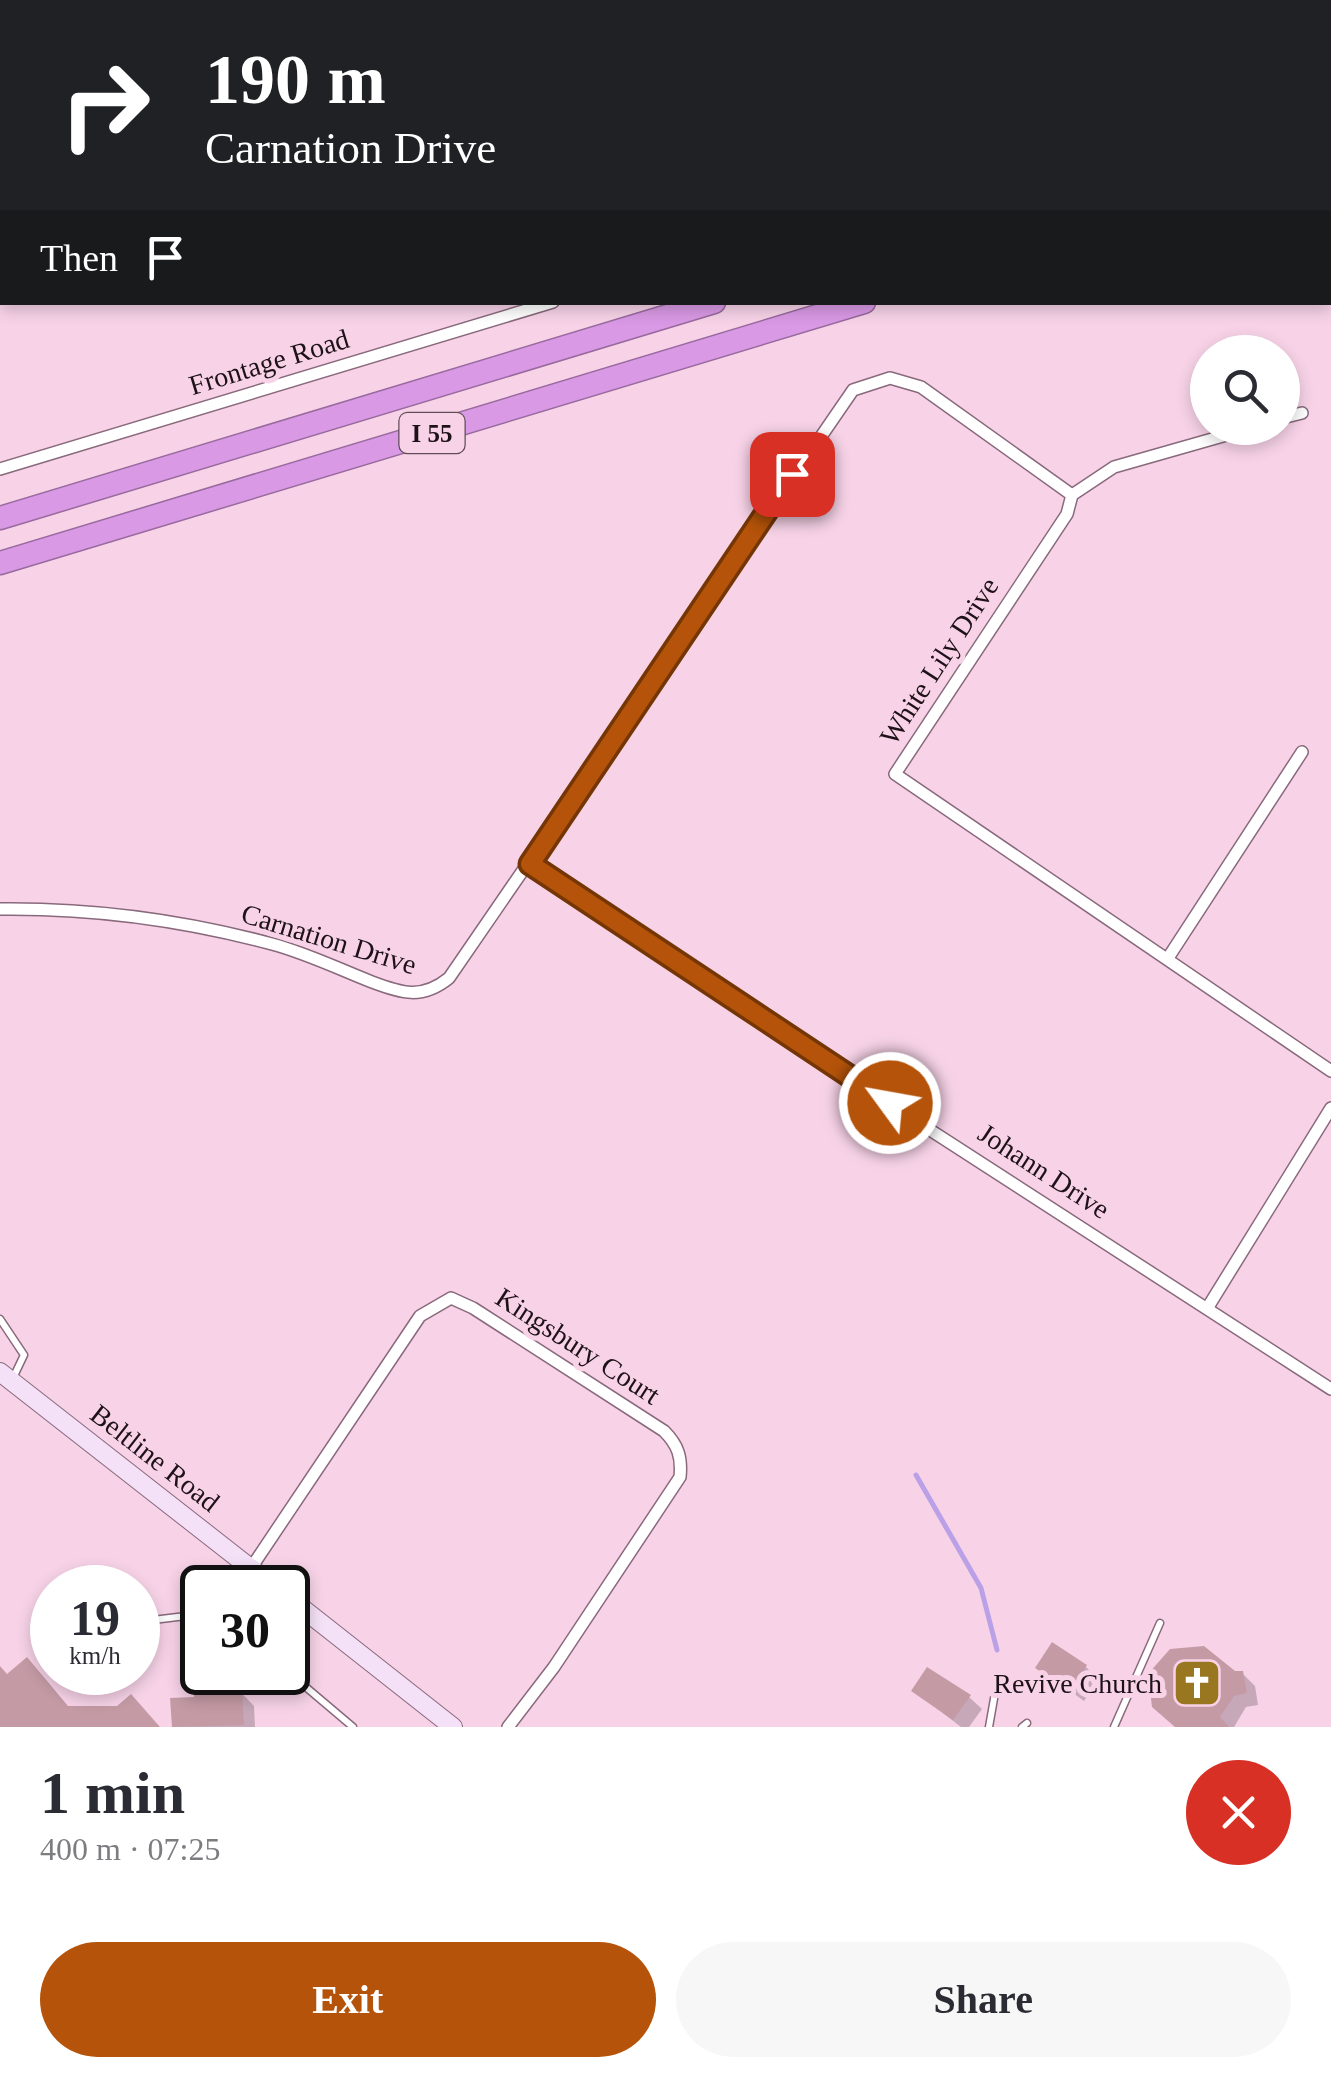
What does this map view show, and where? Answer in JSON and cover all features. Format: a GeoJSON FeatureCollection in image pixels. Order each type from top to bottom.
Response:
{"type":"FeatureCollection","features":[{"type":"Feature","properties":{"kind":"highway","name":"I 55"},"geometry":{"type":"LineString","coordinates":[[0,518],[704,305]]}},
{"type":"Feature","properties":{"kind":"highway","name":"I 55"},"geometry":{"type":"LineString","coordinates":[[0,564],[854,305]]}},
{"type":"Feature","properties":{"kind":"main road","name":"Beltline Road"},"geometry":{"type":"LineString","coordinates":[[6,1377],[247,1565]]}},
{"type":"Feature","properties":{"kind":"main road"},"geometry":{"type":"LineString","coordinates":[[310,1614],[452,1727]]}},
{"type":"Feature","properties":{"kind":"street","name":"Frontage Road"},"geometry":{"type":"LineString","coordinates":[[0,469],[543,305]]}},
{"type":"Feature","properties":{"kind":"street","name":"Carnation Drive"},"geometry":{"type":"LineString","coordinates":[[0,909],[83,910],[202,929],[274,944],[400,993],[438,988],[530,864],[853,390],[890,378],[921,387],[1072,495]]}},
{"type":"Feature","properties":{"kind":"street"},"geometry":{"type":"LineString","coordinates":[[1072,495],[1114,467],[1191,445]]}},
{"type":"Feature","properties":{"kind":"street","name":"White Lily Drive"},"geometry":{"type":"LineString","coordinates":[[1072,495],[1067,514],[894,774],[1331,1071]]}},
{"type":"Feature","properties":{"kind":"street"},"geometry":{"type":"LineString","coordinates":[[1168,958],[1302,752]]}},
{"type":"Feature","properties":{"kind":"street","name":"Johann Drive"},"geometry":{"type":"LineString","coordinates":[[530,864],[862,1086],[1331,1389]]}},
{"type":"Feature","properties":{"kind":"street"},"geometry":{"type":"LineString","coordinates":[[1208,1307],[1331,1108]]}},
{"type":"Feature","properties":{"kind":"street","name":"Kingsbury Court"},"geometry":{"type":"LineString","coordinates":[[253,1565],[420,1316],[451,1298],[472,1308],[664,1431],[679,1450],[682,1464],[680,1477],[554,1667],[508,1727]]}},
{"type":"Feature","properties":{"kind":"lane"},"geometry":{"type":"LineString","coordinates":[[0,1319],[24,1356],[6,1377]]}},
{"type":"Feature","properties":{"kind":"lane"},"geometry":{"type":"LineString","coordinates":[[1114,1727],[1160,1624]]}},
{"type":"Feature","properties":{"kind":"lane"},"geometry":{"type":"LineString","coordinates":[[310,1690],[354,1727]]}},
{"type":"Feature","properties":{"kind":"lane"},"geometry":{"type":"LineString","coordinates":[[989,1727],[995,1693]]}},
{"type":"Feature","properties":{"kind":"building"},"geometry":{"type":"Polygon","coordinates":[[[1052,1642],[1087,1665],[1070,1691],[1035,1668],[1052,1642]]]}},
{"type":"Feature","properties":{"kind":"building","name":"Revive Church"},"geometry":{"type":"Polygon","coordinates":[[[1204,1646],[1235,1671],[1243,1671],[1247,1693],[1234,1696],[1220,1717],[1229,1727],[1175,1727],[1152,1707],[1148,1674],[1170,1649],[1204,1646]]]}},
{"type":"Feature","properties":{"kind":"building"},"geometry":{"type":"Polygon","coordinates":[[[27,1657],[30,1695],[59,1695],[68,1706],[117,1706],[132,1695],[160,1727],[0,1727],[0,1666],[7,1674],[27,1657]]]}},
{"type":"Feature","properties":{"kind":"building"},"geometry":{"type":"Polygon","coordinates":[[[927,1667],[971,1695],[953,1720],[911,1691],[927,1667]]]}},
{"type":"Feature","properties":{"kind":"building"},"geometry":{"type":"Polygon","coordinates":[[[242,1695],[244,1725],[172,1727],[170,1698],[242,1695]]]}},
{"type":"Feature","properties":{"kind":"waterway"},"geometry":{"type":"LineString","coordinates":[[916,1475],[981,1588],[997,1650]]}},
{"type":"Feature","properties":{"kind":"place","name":"Revive Church"},"geometry":{"type":"Point","coordinates":[1197,1683]}},
{"type":"Feature","properties":{"kind":"route"},"geometry":{"type":"LineString","coordinates":[[792,474],[530,864],[890,1103]]}}]}
